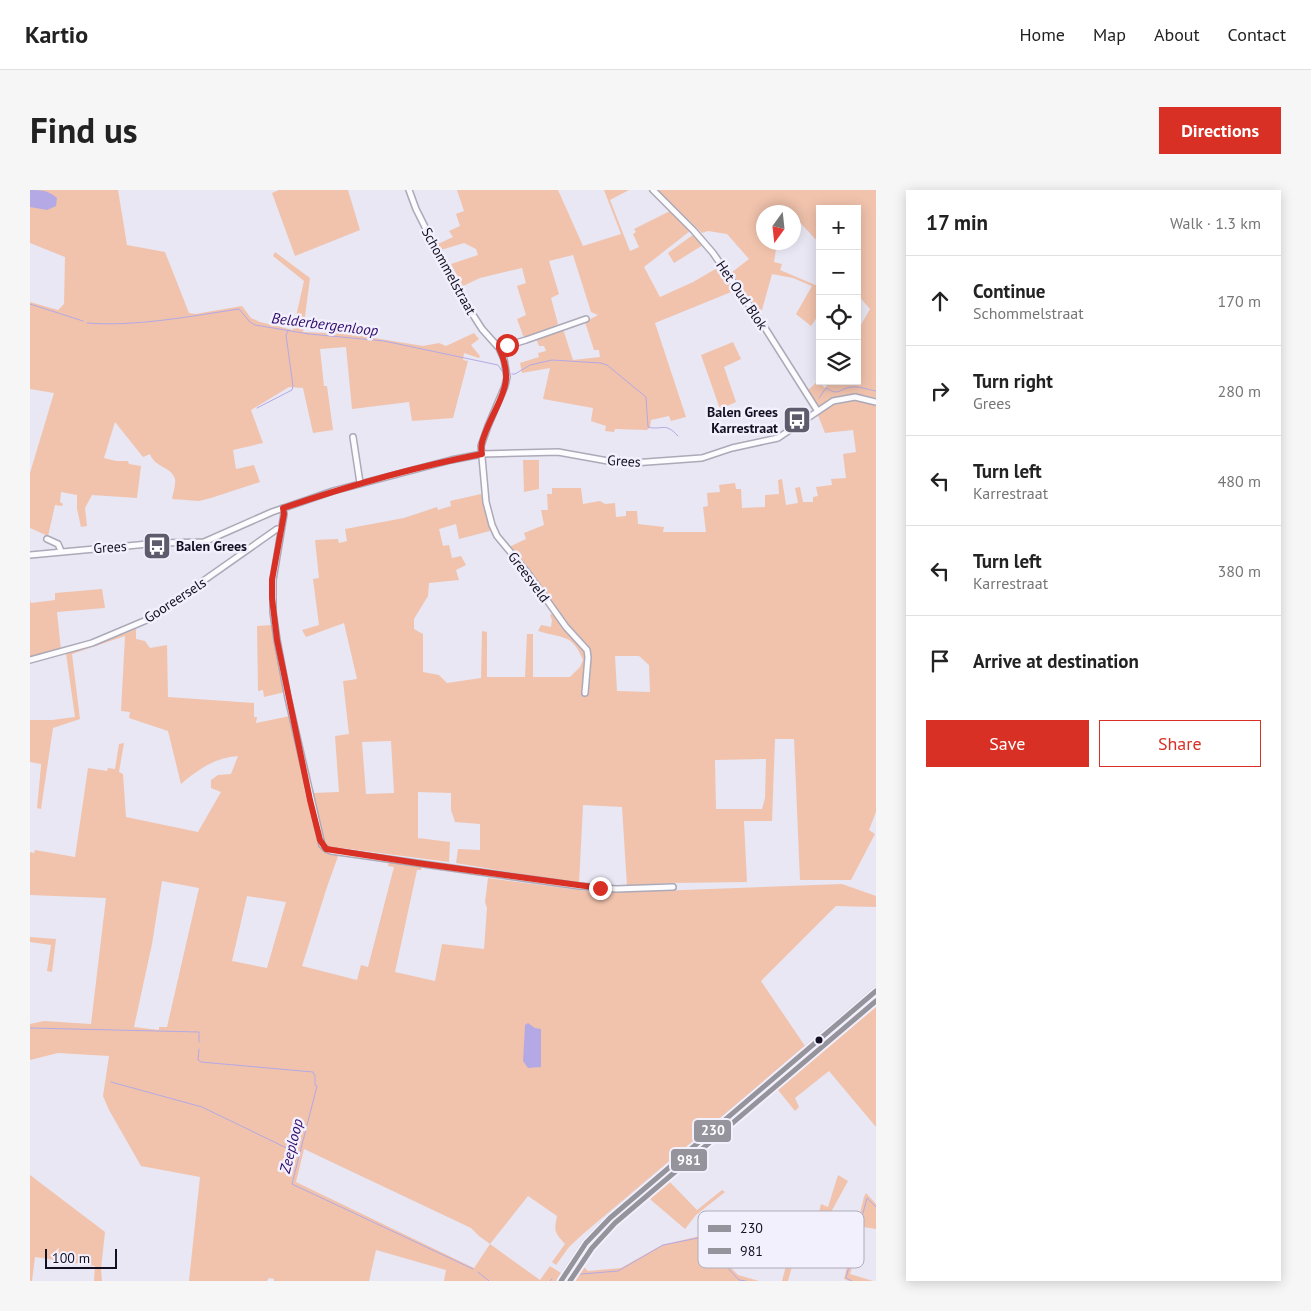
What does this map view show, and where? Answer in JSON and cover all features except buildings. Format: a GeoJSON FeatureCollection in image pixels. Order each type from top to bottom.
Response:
{"type":"FeatureCollection","features":[{"type":"Feature","properties":{"kind":"main road"},"geometry":{"type":"LineString","coordinates":[[561,1281],[586,1243],[610,1218],[876,991]]}},
{"type":"Feature","properties":{"kind":"street","name":"Schommelstraat"},"geometry":{"type":"LineString","coordinates":[[409,190],[431,239],[468,307],[499,348],[504,359],[507,377],[505,386],[482,441],[482,454]]}},
{"type":"Feature","properties":{"kind":"street","name":"Het Oud Blok"},"geometry":{"type":"LineString","coordinates":[[653,190],[713,253],[765,328],[817,410]]}},
{"type":"Feature","properties":{"kind":"street"},"geometry":{"type":"LineString","coordinates":[[499,348],[586,319]]}},
{"type":"Feature","properties":{"kind":"street","name":"Grees"},"geometry":{"type":"LineString","coordinates":[[30,555],[159,543],[204,542],[283,508],[360,483],[482,454],[558,452],[608,461],[633,463],[702,458],[732,448],[778,438],[833,401],[848,397],[876,402]]}},
{"type":"Feature","properties":{"kind":"street"},"geometry":{"type":"LineString","coordinates":[[353,437],[360,483]]}},
{"type":"Feature","properties":{"kind":"street","name":"Greesveld"},"geometry":{"type":"LineString","coordinates":[[482,454],[486,502],[494,530],[527,572],[551,608],[587,650],[585,693]]}},
{"type":"Feature","properties":{"kind":"street"},"geometry":{"type":"LineString","coordinates":[[283,508],[272,590],[277,640],[310,800],[320,840],[326,849],[593,887],[616,889],[673,887]]}},
{"type":"Feature","properties":{"kind":"street","name":"Gooreersels"},"geometry":{"type":"LineString","coordinates":[[30,660],[92,643],[149,619],[281,529]]}},
{"type":"Feature","properties":{"kind":"street"},"geometry":{"type":"LineString","coordinates":[[47,539],[58,544],[61,551]]}},
{"type":"Feature","properties":{"kind":"shaded area"},"geometry":{"type":"Polygon","coordinates":[[[30,190],[118,190],[127,245],[165,252],[189,313],[195,314],[242,306],[251,318],[293,330],[304,281],[273,256],[275,252],[310,278],[303,332],[350,334],[423,346],[439,343],[446,346],[474,333],[479,339],[471,345],[480,356],[479,358],[464,353],[463,360],[468,361],[453,418],[412,421],[409,402],[352,409],[346,347],[320,349],[324,386],[327,386],[333,430],[313,433],[303,388],[289,387],[251,410],[263,443],[233,450],[236,469],[254,465],[260,482],[199,501],[172,499],[175,484],[173,475],[155,462],[150,454],[143,457],[115,422],[104,458],[128,461],[129,464],[141,466],[137,498],[92,495],[85,508],[87,526],[81,527],[77,509],[77,495],[61,492],[60,502],[63,504],[62,506],[55,505],[48,536],[30,528],[30,473],[54,393],[30,389],[30,302],[58,310],[64,304],[65,257],[30,243],[30,190]]]}},
{"type":"Feature","properties":{"kind":"shaded area"},"geometry":{"type":"Polygon","coordinates":[[[30,190],[41,190],[51,193],[57,198],[56,206],[47,210],[30,207],[30,190]]]}},
{"type":"Feature","properties":{"kind":"shaded area"},"geometry":{"type":"Polygon","coordinates":[[[279,190],[348,190],[360,230],[295,256],[272,193],[279,190]]]}},
{"type":"Feature","properties":{"kind":"shaded area"},"geometry":{"type":"Polygon","coordinates":[[[457,190],[558,190],[583,246],[621,234],[604,190],[629,190],[610,200],[630,251],[639,247],[633,234],[636,232],[634,229],[670,211],[690,231],[644,267],[660,297],[693,282],[719,267],[736,290],[655,323],[686,417],[671,421],[669,416],[651,420],[650,427],[647,430],[615,429],[614,432],[605,431],[606,426],[591,421],[593,408],[543,399],[550,368],[522,373],[520,363],[539,357],[538,353],[546,351],[544,346],[539,346],[536,338],[563,329],[573,360],[600,357],[599,350],[594,350],[585,322],[598,315],[591,312],[573,255],[549,261],[559,294],[551,298],[558,324],[544,332],[524,338],[517,319],[526,315],[517,286],[526,283],[522,268],[480,278],[463,286],[451,264],[478,255],[476,249],[464,243],[441,250],[438,244],[453,237],[449,231],[460,226],[456,214],[464,211],[457,190]]]}},
{"type":"Feature","properties":{"kind":"shaded area"},"geometry":{"type":"Polygon","coordinates":[[[657,190],[876,190],[876,398],[853,394],[835,398],[819,406],[808,390],[816,383],[816,385],[822,385],[825,388],[827,385],[861,385],[861,325],[870,309],[861,299],[861,205],[816,205],[816,240],[801,224],[801,205],[756,205],[756,250],[776,250],[774,262],[782,264],[780,270],[816,285],[816,319],[811,326],[796,314],[812,286],[793,278],[772,274],[762,310],[758,314],[731,273],[749,259],[727,234],[708,231],[702,233],[657,190]]]}},
{"type":"Feature","properties":{"kind":"shaded area"},"geometry":{"type":"Polygon","coordinates":[[[694,234],[703,245],[674,263],[668,253],[694,234]]]}},
{"type":"Feature","properties":{"kind":"shaded area"},"geometry":{"type":"Polygon","coordinates":[[[733,342],[741,359],[724,367],[736,402],[720,409],[701,355],[733,342]]]}},
{"type":"Feature","properties":{"kind":"shaded area"},"geometry":{"type":"Polygon","coordinates":[[[852,399],[876,405],[876,812],[869,830],[875,834],[851,880],[800,880],[794,739],[775,739],[772,821],[744,821],[747,882],[669,883],[627,886],[622,807],[583,805],[579,884],[456,863],[458,849],[480,850],[480,824],[455,822],[451,810],[451,793],[418,792],[418,838],[450,842],[449,862],[341,848],[302,966],[357,980],[361,965],[368,967],[394,867],[388,866],[389,861],[422,866],[421,870],[417,870],[395,972],[435,981],[442,944],[484,949],[487,908],[485,902],[488,878],[601,893],[842,884],[876,896],[876,907],[836,906],[761,981],[805,1046],[583,1234],[569,1247],[556,1265],[552,1262],[565,1244],[556,1231],[557,1216],[528,1196],[490,1244],[540,1280],[550,1266],[561,1273],[557,1281],[444,1281],[446,1270],[376,1250],[369,1281],[274,1281],[274,1279],[269,1278],[267,1281],[189,1281],[200,1177],[141,1166],[103,1096],[109,1056],[58,1053],[30,1060],[30,1024],[44,1021],[91,1024],[106,898],[30,895],[30,852],[34,853],[35,850],[75,857],[88,768],[107,771],[108,768],[115,769],[119,744],[124,743],[119,772],[123,774],[126,817],[198,832],[221,792],[211,788],[211,780],[218,775],[231,774],[238,756],[222,759],[207,765],[181,784],[168,731],[129,718],[130,712],[121,711],[125,636],[72,654],[80,719],[53,728],[41,809],[37,808],[41,764],[30,762],[30,720],[75,717],[66,653],[95,645],[136,629],[136,639],[145,641],[150,648],[167,645],[168,697],[254,703],[254,717],[257,717],[256,723],[290,716],[306,796],[312,793],[339,792],[335,736],[349,734],[343,681],[357,679],[344,623],[306,637],[302,630],[319,625],[313,579],[319,578],[315,540],[338,539],[339,543],[347,541],[345,529],[404,518],[437,507],[438,510],[451,506],[450,501],[481,494],[490,531],[459,539],[456,524],[439,529],[443,546],[449,545],[452,558],[461,556],[466,565],[456,570],[459,580],[429,583],[428,596],[414,619],[414,629],[423,634],[423,672],[439,675],[447,683],[481,678],[482,631],[487,632],[487,677],[525,677],[527,634],[533,634],[533,677],[570,677],[580,667],[583,660],[579,651],[566,638],[538,631],[541,625],[551,627],[552,620],[550,615],[556,609],[552,604],[553,602],[509,547],[526,539],[524,533],[544,525],[541,510],[548,510],[547,494],[552,494],[552,488],[581,488],[583,504],[600,501],[605,504],[615,503],[616,517],[626,516],[626,511],[637,511],[638,524],[664,527],[663,532],[706,532],[703,507],[708,506],[707,493],[720,492],[719,485],[735,483],[736,489],[741,489],[742,508],[765,507],[765,495],[779,494],[778,480],[782,479],[786,505],[798,503],[795,488],[800,487],[803,502],[813,502],[813,497],[818,496],[816,487],[832,485],[831,479],[846,478],[843,454],[856,452],[853,430],[825,433],[817,413],[840,402],[852,399]],[[615,656],[617,691],[650,692],[649,665],[639,656],[615,656]],[[391,741],[362,742],[366,794],[394,793],[391,741]],[[766,759],[715,760],[716,809],[762,809],[765,798],[766,759]],[[162,881],[152,944],[134,1027],[159,1030],[159,1027],[167,1027],[199,888],[162,881]],[[247,896],[232,961],[267,968],[286,902],[247,896]],[[304,1149],[296,1182],[474,1268],[490,1244],[471,1228],[304,1149]]]}},
{"type":"Feature","properties":{"kind":"shaded area"},"geometry":{"type":"Polygon","coordinates":[[[523,460],[539,460],[539,489],[524,492],[523,460]]]}},
{"type":"Feature","properties":{"kind":"shaded area"},"geometry":{"type":"Polygon","coordinates":[[[102,589],[105,608],[57,612],[61,650],[30,658],[30,600],[31,603],[55,600],[55,593],[102,589]]]}},
{"type":"Feature","properties":{"kind":"shaded area"},"geometry":{"type":"Polygon","coordinates":[[[272,625],[285,692],[264,697],[263,690],[258,691],[257,626],[272,625]]]}},
{"type":"Feature","properties":{"kind":"shaded area"},"geometry":{"type":"Polygon","coordinates":[[[30,937],[56,939],[52,972],[47,971],[51,945],[30,942],[30,937]]]}},
{"type":"Feature","properties":{"kind":"shaded area"},"geometry":{"type":"Polygon","coordinates":[[[876,998],[876,1127],[829,1071],[795,1098],[799,1107],[795,1111],[774,1085],[876,998]]]}},
{"type":"Feature","properties":{"kind":"shaded area"},"geometry":{"type":"Polygon","coordinates":[[[528,1023],[535,1028],[541,1029],[541,1067],[528,1068],[523,1061],[525,1025],[528,1023]]]}},
{"type":"Feature","properties":{"kind":"shaded area"},"geometry":{"type":"Polygon","coordinates":[[[30,1175],[105,1232],[101,1269],[102,1281],[94,1281],[95,1266],[35,1257],[32,1281],[30,1281],[30,1175]]]}},
{"type":"Feature","properties":{"kind":"shaded area"},"geometry":{"type":"Polygon","coordinates":[[[838,1175],[848,1181],[832,1211],[819,1211],[821,1204],[828,1207],[838,1175]]]}},
{"type":"Feature","properties":{"kind":"shaded area"},"geometry":{"type":"Polygon","coordinates":[[[665,1177],[697,1210],[722,1190],[725,1192],[701,1211],[698,1211],[685,1229],[644,1194],[665,1177]]]}},
{"type":"Feature","properties":{"kind":"shaded area"},"geometry":{"type":"Polygon","coordinates":[[[866,1193],[876,1204],[876,1229],[864,1227],[864,1211],[861,1211],[866,1193]]]}},
{"type":"Feature","properties":{"kind":"shaded area"},"geometry":{"type":"Polygon","coordinates":[[[698,1236],[698,1268],[731,1268],[738,1275],[759,1281],[566,1281],[578,1261],[588,1271],[621,1268],[662,1245],[698,1236]]]}},
{"type":"Feature","properties":{"kind":"shaded area"},"geometry":{"type":"Polygon","coordinates":[[[785,1268],[792,1268],[788,1281],[782,1281],[785,1268]]]}},
{"type":"Feature","properties":{"kind":"shaded area"},"geometry":{"type":"Polygon","coordinates":[[[847,1268],[852,1268],[850,1274],[873,1281],[849,1281],[844,1279],[847,1268]]]}},
{"type":"Feature","properties":{"kind":"waterway","name":"Belderbergenloop"},"geometry":{"type":"LineString","coordinates":[[30,304],[83,321]]}},
{"type":"Feature","properties":{"kind":"waterway","name":"Belderbergenloop"},"geometry":{"type":"LineString","coordinates":[[87,323],[144,322],[239,309],[255,325],[309,334],[384,341],[498,365],[502,371]]}},
{"type":"Feature","properties":{"kind":"waterway"},"geometry":{"type":"LineString","coordinates":[[257,408],[292,390],[286,335],[288,331]]}},
{"type":"Feature","properties":{"kind":"waterway","name":"Belderbergenloop"},"geometry":{"type":"LineString","coordinates":[[512,374],[530,365],[552,360],[607,365],[646,397],[648,427],[670,429],[678,436]]}},
{"type":"Feature","properties":{"kind":"waterway","name":"Belderbergenloop"},"geometry":{"type":"LineString","coordinates":[[819,398],[826,388],[834,392],[855,387],[876,391]]}},
{"type":"Feature","properties":{"kind":"waterway","name":"Zeeploop"},"geometry":{"type":"LineString","coordinates":[[30,1028],[199,1032],[199,1042]]}},
{"type":"Feature","properties":{"kind":"waterway","name":"Zeeploop"},"geometry":{"type":"LineString","coordinates":[[199,1049],[198,1060],[201,1062],[313,1072],[315,1085],[317,1086],[292,1184],[473,1269]]}},
{"type":"Feature","properties":{"kind":"waterway"},"geometry":{"type":"LineString","coordinates":[[111,1082],[202,1107],[299,1154]]}},
{"type":"Feature","properties":{"kind":"waterway","name":"Zeeploop"},"geometry":{"type":"LineString","coordinates":[[864,1211],[867,1198],[876,1207]]}},
{"type":"Feature","properties":{"kind":"waterway","name":"Zeeploop"},"geometry":{"type":"LineString","coordinates":[[570,1275],[618,1271],[663,1245],[698,1238]]}},
{"type":"Feature","properties":{"kind":"waterway","name":"Zeeploop"},"geometry":{"type":"LineString","coordinates":[[728,1268],[739,1280],[746,1281]]}},
{"type":"Feature","properties":{"kind":"waterway","name":"Zeeploop"},"geometry":{"type":"LineString","coordinates":[[849,1268],[846,1278],[852,1281]]}},
{"type":"Feature","properties":{"kind":"waterway","name":"Zeeploop"},"geometry":{"type":"LineString","coordinates":[[478,1272],[489,1281]]}},
{"type":"Feature","properties":{"kind":"transit line","name":"230"},"geometry":{"type":"LineString","coordinates":[[561,1281],[586,1243],[610,1218],[876,991]]}},
{"type":"Feature","properties":{"kind":"transit line","name":"981"},"geometry":{"type":"LineString","coordinates":[[570,1281],[592,1248],[615,1223],[876,1001]]}},
{"type":"Feature","properties":{"kind":"place","name":"Balen Grees Karrestraat"},"geometry":{"type":"Point","coordinates":[797,420]}},
{"type":"Feature","properties":{"kind":"place","name":"Balen Grees"},"geometry":{"type":"Point","coordinates":[157,546]}},
{"type":"Feature","properties":{"kind":"route"},"geometry":{"type":"LineString","coordinates":[[507,345],[499,348],[506,368],[505,386],[482,441],[482,454],[378,478],[283,508],[284,514],[272,580],[277,640],[310,800],[320,840],[326,849],[600,888]]}}]}
